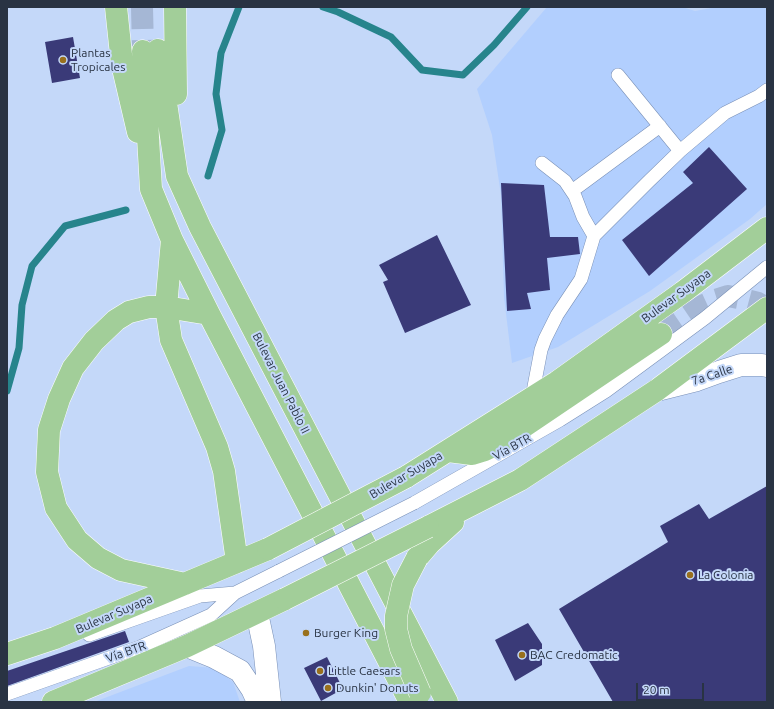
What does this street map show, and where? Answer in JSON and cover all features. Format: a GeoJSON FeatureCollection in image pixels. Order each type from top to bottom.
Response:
{"type":"FeatureCollection","features":[{"type":"Feature","properties":{"kind":"main road"},"geometry":{"type":"LineString","coordinates":[[116,7],[122,64],[152,189]]}},
{"type":"Feature","properties":{"kind":"main road"},"geometry":{"type":"LineString","coordinates":[[175,7],[177,176]]}},
{"type":"Feature","properties":{"kind":"main road","name":"Bulevar Juan Pablo II"},"geometry":{"type":"LineString","coordinates":[[418,699],[209,314],[172,240],[152,189],[150,51],[177,176],[200,227],[447,702]]}},
{"type":"Feature","properties":{"kind":"main road","name":"Bulevar Suyapa"},"geometry":{"type":"LineString","coordinates":[[7,654],[55,638],[268,549],[406,477],[557,382],[683,292],[767,228]]}},
{"type":"Feature","properties":{"kind":"main road"},"geometry":{"type":"LineString","coordinates":[[172,240],[166,307],[171,340],[217,447],[222,465],[237,562]]}},
{"type":"Feature","properties":{"kind":"main road"},"geometry":{"type":"LineString","coordinates":[[185,584],[121,570],[98,558],[77,540],[56,508],[47,472],[49,430],[59,399],[73,368],[94,341],[116,320],[129,312],[150,307],[166,307],[209,314]]}},
{"type":"Feature","properties":{"kind":"main road"},"geometry":{"type":"LineString","coordinates":[[53,702],[187,646],[285,600],[520,480],[657,390],[767,308]]}},
{"type":"Feature","properties":{"kind":"main road"},"geometry":{"type":"LineString","coordinates":[[448,450],[472,454],[502,442],[661,334]]}},
{"type":"Feature","properties":{"kind":"main road","name":"7a Calle"},"geometry":{"type":"LineString","coordinates":[[657,390],[697,380],[741,366],[767,366]]}},
{"type":"Feature","properties":{"kind":"main road"},"geometry":{"type":"LineString","coordinates":[[418,699],[401,649],[396,628],[396,616],[403,585],[416,558],[471,505]]}},
{"type":"Feature","properties":{"kind":"main road"},"geometry":{"type":"LineString","coordinates":[[257,613],[264,646],[270,702]]}},
{"type":"Feature","properties":{"kind":"main road"},"geometry":{"type":"LineString","coordinates":[[187,646],[214,657],[240,671],[252,689],[258,702]]}},
{"type":"Feature","properties":{"kind":"lane"},"geometry":{"type":"LineString","coordinates":[[618,76],[680,151]]}},
{"type":"Feature","properties":{"kind":"lane"},"geometry":{"type":"LineString","coordinates":[[532,397],[540,350],[557,315],[581,279],[594,236],[680,151],[725,113],[760,96],[767,90]]}},
{"type":"Feature","properties":{"kind":"lane"},"geometry":{"type":"LineString","coordinates":[[572,191],[660,126]]}},
{"type":"Feature","properties":{"kind":"lane"},"geometry":{"type":"LineString","coordinates":[[542,163],[565,181],[575,196],[594,236]]}},
{"type":"Feature","properties":{"kind":"lane","name":"Vía BTR"},"geometry":{"type":"LineString","coordinates":[[7,694],[140,648],[210,614],[235,593],[414,503],[560,420],[606,391],[705,318],[767,267]]}},
{"type":"Feature","properties":{"kind":"lane","name":"Vía BTR"},"geometry":{"type":"LineString","coordinates":[[7,664],[200,596],[235,593]]}},
{"type":"Feature","properties":{"kind":"shaded area"},"geometry":{"type":"Polygon","coordinates":[[[547,7],[682,7],[695,11],[717,7],[767,7],[767,204],[750,219],[650,291],[558,347],[512,363],[504,297],[501,195],[492,135],[477,89],[547,7]]]}},
{"type":"Feature","properties":{"kind":"shaded area"},"geometry":{"type":"Polygon","coordinates":[[[189,666],[215,668],[233,682],[240,702],[94,702],[189,666]]]}},
{"type":"Feature","properties":{"kind":"building","name":"Plantas Tropicales"},"geometry":{"type":"Polygon","coordinates":[[[73,37],[80,78],[52,83],[45,42],[73,37]]]}},
{"type":"Feature","properties":{"kind":"building"},"geometry":{"type":"Polygon","coordinates":[[[709,147],[747,189],[649,276],[622,240],[693,183],[683,172],[709,147]]]}},
{"type":"Feature","properties":{"kind":"building"},"geometry":{"type":"Polygon","coordinates":[[[501,183],[544,185],[550,237],[578,237],[580,254],[547,258],[550,290],[527,293],[531,309],[507,311],[501,183]]]}},
{"type":"Feature","properties":{"kind":"building"},"geometry":{"type":"Polygon","coordinates":[[[437,235],[471,305],[405,333],[383,282],[388,280],[379,265],[437,235]]]}},
{"type":"Feature","properties":{"kind":"building","name":"La Colonia"},"geometry":{"type":"Polygon","coordinates":[[[767,486],[767,702],[613,702],[559,609],[668,542],[660,526],[699,504],[709,519],[767,486]]]}},
{"type":"Feature","properties":{"kind":"building","name":"BAC Credomatic"},"geometry":{"type":"Polygon","coordinates":[[[528,623],[542,644],[542,665],[515,681],[495,640],[528,623]]]}},
{"type":"Feature","properties":{"kind":"building"},"geometry":{"type":"Polygon","coordinates":[[[125,631],[129,642],[7,686],[7,671],[125,631]]]}},
{"type":"Feature","properties":{"kind":"building"},"geometry":{"type":"Polygon","coordinates":[[[327,657],[343,689],[321,701],[304,668],[327,657]]]}},
{"type":"Feature","properties":{"kind":"waterway"},"geometry":{"type":"LineString","coordinates":[[208,176],[222,130],[216,94],[221,53],[239,7]]}},
{"type":"Feature","properties":{"kind":"waterway"},"geometry":{"type":"LineString","coordinates":[[323,7],[338,12],[391,37],[422,70],[463,75],[494,45],[527,7]]}},
{"type":"Feature","properties":{"kind":"waterway"},"geometry":{"type":"LineString","coordinates":[[7,391],[19,348],[22,305],[32,266],[65,226],[126,210]]}},
{"type":"Feature","properties":{"kind":"tunnel"},"geometry":{"type":"LineString","coordinates":[[142,7],[143,51]]}},
{"type":"Feature","properties":{"kind":"tunnel"},"geometry":{"type":"LineString","coordinates":[[661,334],[702,306],[728,296],[758,303],[767,308]]}},
{"type":"Feature","properties":{"kind":"place","name":"Plantas Tropicales"},"geometry":{"type":"Point","coordinates":[63,60]}},
{"type":"Feature","properties":{"kind":"place","name":"La Colonia"},"geometry":{"type":"Point","coordinates":[690,575]}},
{"type":"Feature","properties":{"kind":"place","name":"Burger King"},"geometry":{"type":"Point","coordinates":[306,633]}},
{"type":"Feature","properties":{"kind":"place","name":"BAC Credomatic"},"geometry":{"type":"Point","coordinates":[522,655]}},
{"type":"Feature","properties":{"kind":"place","name":"Little Caesars"},"geometry":{"type":"Point","coordinates":[320,671]}},
{"type":"Feature","properties":{"kind":"place","name":"Dunkin' Donuts"},"geometry":{"type":"Point","coordinates":[328,688]}}]}
